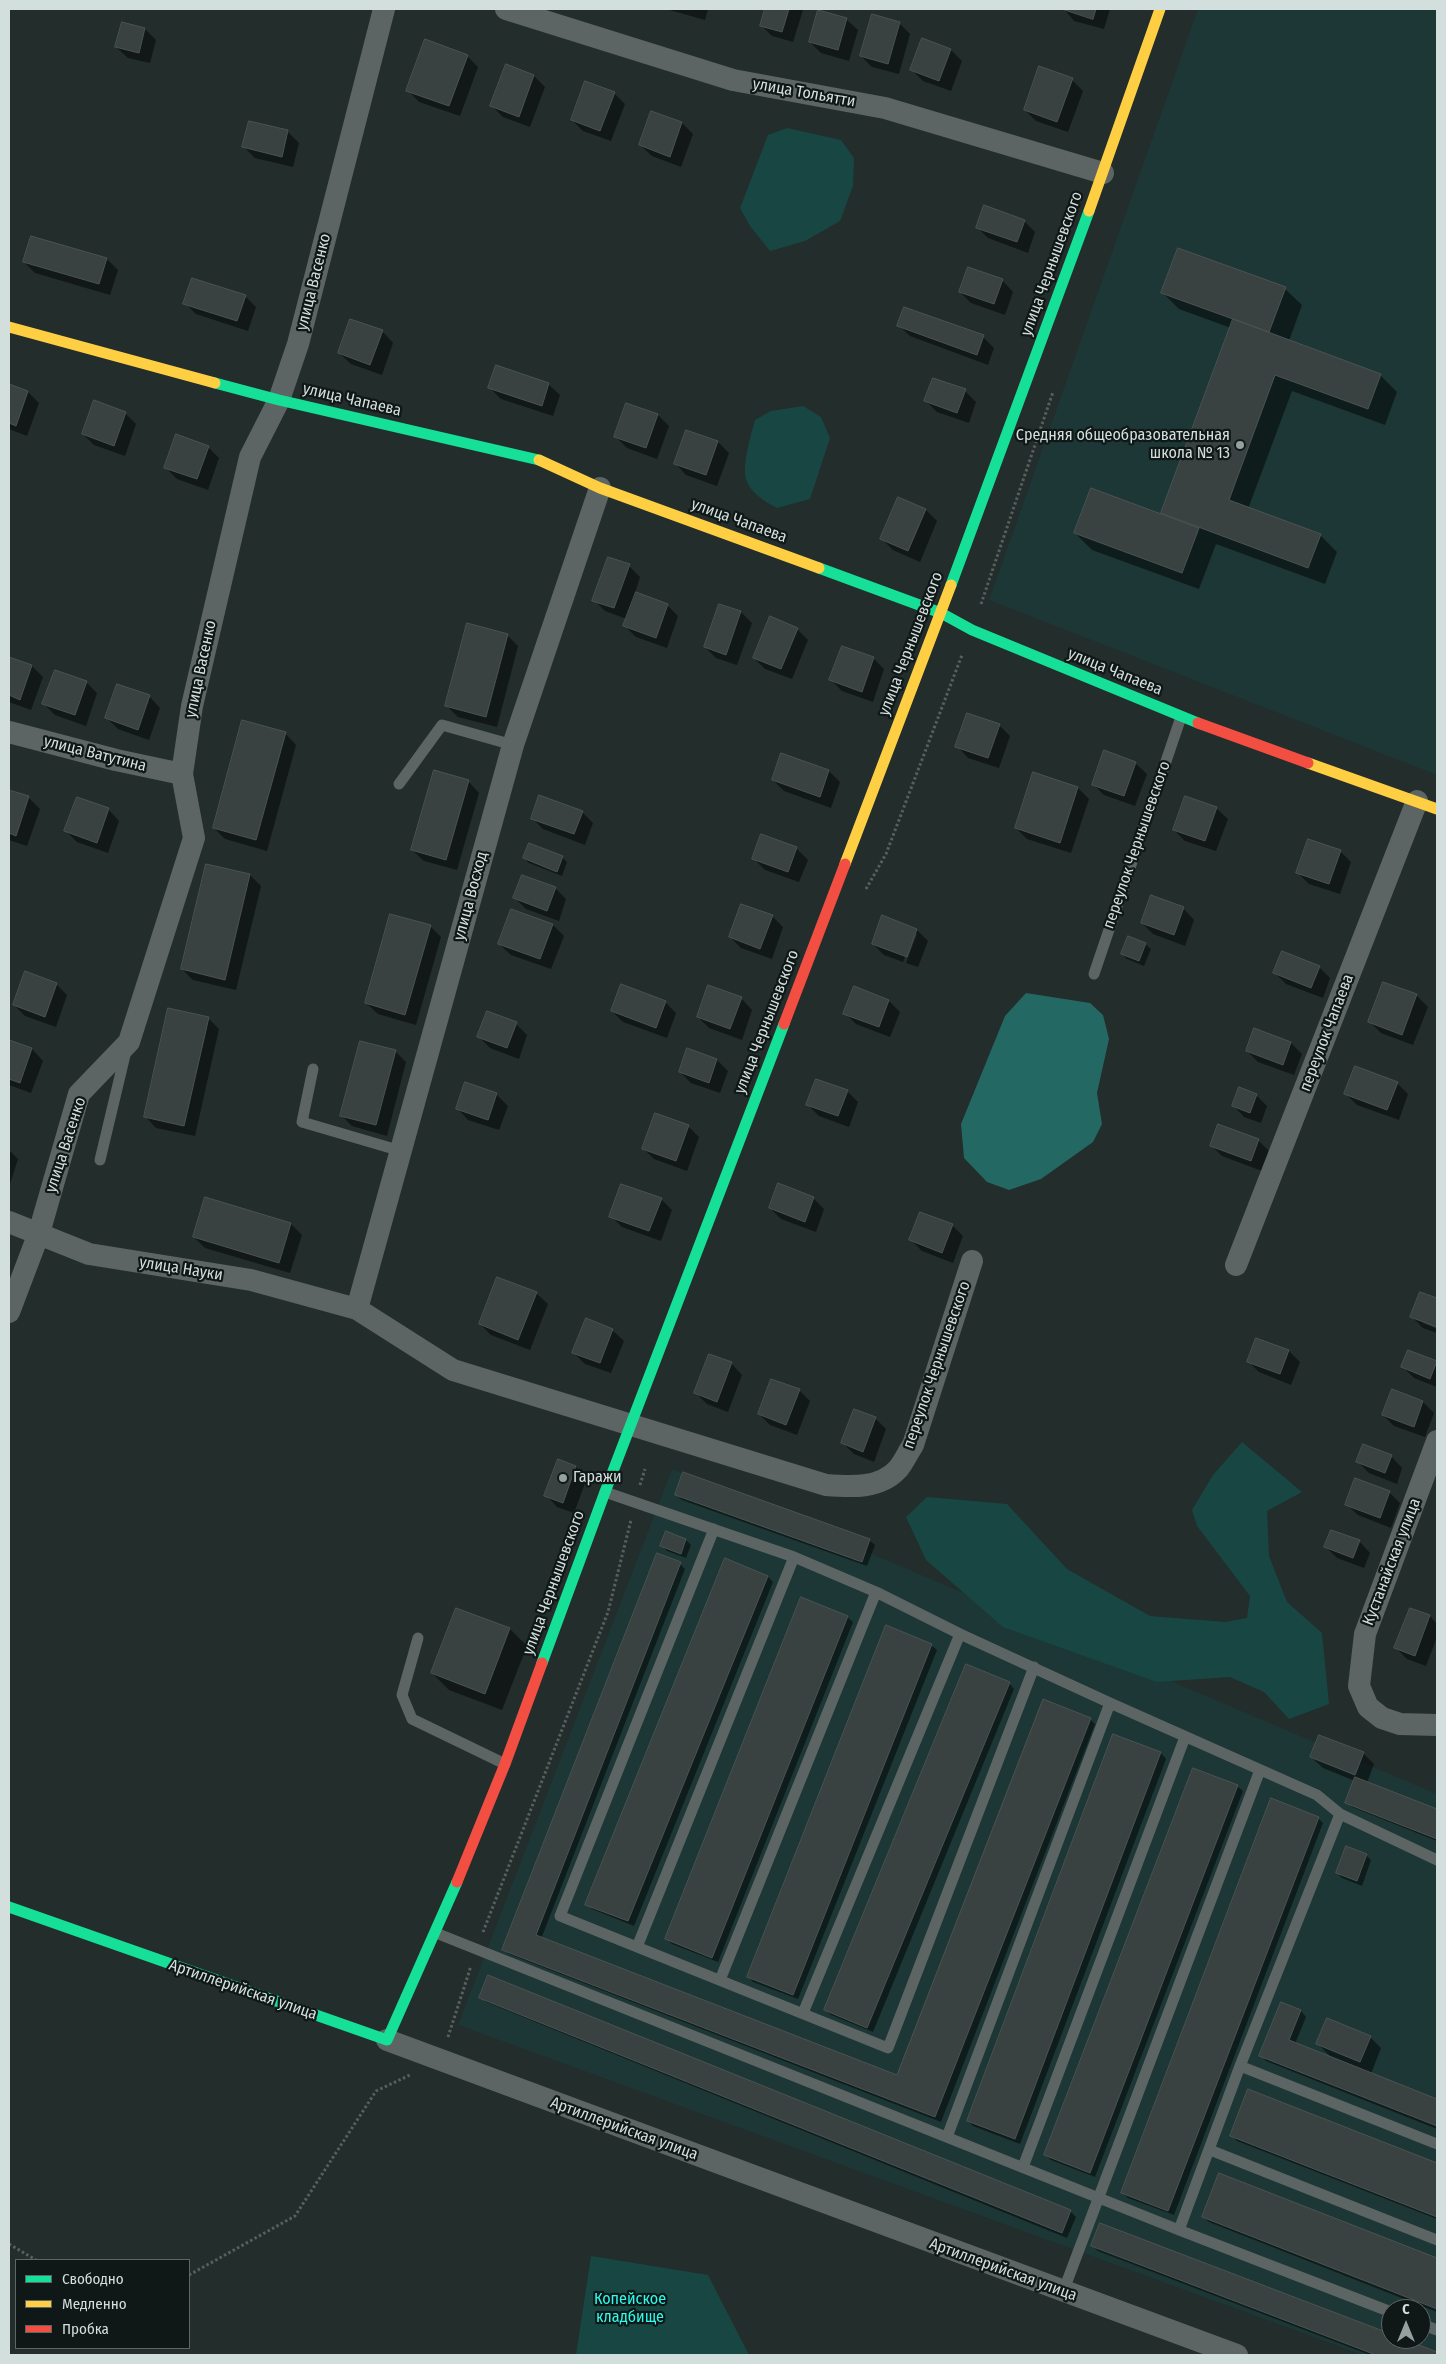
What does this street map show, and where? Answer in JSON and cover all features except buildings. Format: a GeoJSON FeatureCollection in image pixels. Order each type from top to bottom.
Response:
{"type":"FeatureCollection","features":[{"type":"Feature","properties":{"kind":"street","name":"улица Васенко"},"geometry":{"type":"LineString","coordinates":[[9,1312],[39,1233],[80,1094],[129,1042],[194,838],[182,774],[192,706],[250,456],[279,400],[298,344],[384,9]]}},
{"type":"Feature","properties":{"kind":"street","name":"улица Тольятти"},"geometry":{"type":"LineString","coordinates":[[506,9],[733,80],[885,108],[1102,173]]}},
{"type":"Feature","properties":{"kind":"street","name":"улица Чернышевского"},"geometry":{"type":"LineString","coordinates":[[387,2040],[436,1932],[505,1764],[605,1492],[941,613],[1160,9]]}},
{"type":"Feature","properties":{"kind":"street","name":"улица Чапаева"},"geometry":{"type":"LineString","coordinates":[[9,327],[279,400],[536,459],[600,488],[941,613],[972,630],[1181,717],[1427,805]]}},
{"type":"Feature","properties":{"kind":"street","name":"улица Восход"},"geometry":{"type":"LineString","coordinates":[[356,1309],[513,745],[600,488]]}},
{"type":"Feature","properties":{"kind":"street","name":"улица Ватутина"},"geometry":{"type":"LineString","coordinates":[[9,732],[116,760],[182,774]]}},
{"type":"Feature","properties":{"kind":"street","name":"переулок Чапаева"},"geometry":{"type":"LineString","coordinates":[[1236,1266],[1427,805]]}},
{"type":"Feature","properties":{"kind":"street","name":"улица Науки"},"geometry":{"type":"LineString","coordinates":[[9,1222],[89,1254],[251,1280],[356,1309],[453,1370],[826,1485],[850,1487],[875,1484]]}},
{"type":"Feature","properties":{"kind":"street","name":"переулок Чернышевского"},"geometry":{"type":"LineString","coordinates":[[875,1484],[898,1469],[913,1445],[972,1261]]}},
{"type":"Feature","properties":{"kind":"street","name":"Кустанайская улица"},"geometry":{"type":"LineString","coordinates":[[1437,1441],[1365,1634],[1359,1686],[1368,1706],[1382,1718],[1400,1724],[1437,1725]]}},
{"type":"Feature","properties":{"kind":"street","name":"Артиллерийская улица"},"geometry":{"type":"LineString","coordinates":[[9,1907],[387,2040],[1237,2355]]}},
{"type":"Feature","properties":{"kind":"lane","name":"переулок Чернышевского"},"geometry":{"type":"LineString","coordinates":[[1094,974],[1181,717]]}},
{"type":"Feature","properties":{"kind":"lane"},"geometry":{"type":"LineString","coordinates":[[399,784],[442,726],[513,745]]}},
{"type":"Feature","properties":{"kind":"lane"},"geometry":{"type":"LineString","coordinates":[[100,1160],[129,1042]]}},
{"type":"Feature","properties":{"kind":"lane"},"geometry":{"type":"LineString","coordinates":[[313,1069],[302,1122],[401,1151]]}},
{"type":"Feature","properties":{"kind":"lane"},"geometry":{"type":"LineString","coordinates":[[605,1492],[794,1557],[876,1592],[960,1634],[1110,1703],[1318,1795],[1340,1814],[1437,1860]]}},
{"type":"Feature","properties":{"kind":"lane"},"geometry":{"type":"LineString","coordinates":[[714,1529],[560,1916],[888,2048],[1034,1667]]}},
{"type":"Feature","properties":{"kind":"lane"},"geometry":{"type":"LineString","coordinates":[[637,1947],[794,1557]]}},
{"type":"Feature","properties":{"kind":"lane"},"geometry":{"type":"LineString","coordinates":[[720,1980],[876,1592]]}},
{"type":"Feature","properties":{"kind":"lane"},"geometry":{"type":"LineString","coordinates":[[803,2013],[960,1634]]}},
{"type":"Feature","properties":{"kind":"lane"},"geometry":{"type":"LineString","coordinates":[[418,1638],[402,1695],[412,1719],[505,1764]]}},
{"type":"Feature","properties":{"kind":"lane"},"geometry":{"type":"LineString","coordinates":[[947,2137],[1110,1703]]}},
{"type":"Feature","properties":{"kind":"lane"},"geometry":{"type":"LineString","coordinates":[[1023,2167],[1185,1737]]}},
{"type":"Feature","properties":{"kind":"lane"},"geometry":{"type":"LineString","coordinates":[[1063,2292],[1260,1770]]}},
{"type":"Feature","properties":{"kind":"lane"},"geometry":{"type":"LineString","coordinates":[[1179,2230],[1240,2066],[1340,1814]]}},
{"type":"Feature","properties":{"kind":"lane"},"geometry":{"type":"LineString","coordinates":[[436,1932],[476,1950],[1098,2196],[1179,2230],[1381,2308]]}},
{"type":"Feature","properties":{"kind":"lane"},"geometry":{"type":"LineString","coordinates":[[1240,2066],[1437,2144]]}},
{"type":"Feature","properties":{"kind":"lane"},"geometry":{"type":"LineString","coordinates":[[1210,2150],[1437,2240]]}},
{"type":"Feature","properties":{"kind":"path"},"geometry":{"type":"LineString","coordinates":[[863,894],[886,854],[972,630],[1056,386]]}},
{"type":"Feature","properties":{"kind":"path"},"geometry":{"type":"LineString","coordinates":[[190,2274],[295,2216],[376,2091],[440,2061],[476,1950],[608,1612],[654,1432]]}},
{"type":"Feature","properties":{"kind":"path"},"geometry":{"type":"LineString","coordinates":[[9,2244],[34,2259]]}},
{"type":"Feature","properties":{"kind":"shaded area","name":"Средняя общеобразовательная школа № 13"},"geometry":{"type":"Polygon","coordinates":[[[1198,9],[1437,9],[1437,775],[989,600],[1198,9]]]}},
{"type":"Feature","properties":{"kind":"shaded area"},"geometry":{"type":"Polygon","coordinates":[[[1026,993],[1090,1003],[1103,1015],[1109,1039],[1097,1093],[1102,1124],[1093,1142],[1041,1179],[1009,1190],[987,1182],[964,1158],[961,1124],[1005,1016],[1026,993]]]}},
{"type":"Feature","properties":{"kind":"shaded area"},"geometry":{"type":"Polygon","coordinates":[[[672,1469],[1437,1794],[1437,2355],[1363,2355],[458,2025],[672,1469]]]}},
{"type":"Feature","properties":{"kind":"green space"},"geometry":{"type":"Polygon","coordinates":[[[787,128],[841,140],[854,158],[853,186],[840,221],[805,241],[770,251],[750,226],[740,208],[768,135],[787,128]]]}},
{"type":"Feature","properties":{"kind":"green space"},"geometry":{"type":"Polygon","coordinates":[[[803,406],[821,417],[830,438],[810,499],[777,508],[755,493],[746,479],[746,458],[751,434],[755,420],[771,411],[803,406]]]}},
{"type":"Feature","properties":{"kind":"green space"},"geometry":{"type":"Polygon","coordinates":[[[1242,1442],[1302,1492],[1267,1511],[1269,1556],[1287,1602],[1322,1633],[1329,1704],[1289,1719],[1264,1692],[1230,1677],[1157,1682],[1003,1627],[926,1560],[906,1517],[927,1497],[1007,1504],[1067,1569],[1150,1616],[1225,1622],[1247,1618],[1250,1596],[1197,1526],[1192,1510],[1213,1475],[1242,1442]]]}},
{"type":"Feature","properties":{"kind":"green space","name":"Копейское кладбище"},"geometry":{"type":"Polygon","coordinates":[[[591,2256],[708,2275],[749,2355],[576,2355],[591,2256]]]}},
{"type":"Feature","properties":{"kind":"traffic: fast"},"geometry":{"type":"LineString","coordinates":[[951,585],[1089,211]]}},
{"type":"Feature","properties":{"kind":"traffic: fast"},"geometry":{"type":"LineString","coordinates":[[215,383],[279,400],[539,460]]}},
{"type":"Feature","properties":{"kind":"traffic: fast"},"geometry":{"type":"LineString","coordinates":[[819,568],[941,613],[972,630],[1198,723]]}},
{"type":"Feature","properties":{"kind":"traffic: fast"},"geometry":{"type":"LineString","coordinates":[[542,1663],[605,1492],[784,1024]]}},
{"type":"Feature","properties":{"kind":"traffic: fast"},"geometry":{"type":"LineString","coordinates":[[9,1907],[387,2040],[457,1882]]}},
{"type":"Feature","properties":{"kind":"traffic: slow"},"geometry":{"type":"LineString","coordinates":[[1089,211],[1160,9]]}},
{"type":"Feature","properties":{"kind":"traffic: slow"},"geometry":{"type":"LineString","coordinates":[[9,327],[215,383]]}},
{"type":"Feature","properties":{"kind":"traffic: slow"},"geometry":{"type":"LineString","coordinates":[[539,460],[600,488],[819,568]]}},
{"type":"Feature","properties":{"kind":"traffic: slow"},"geometry":{"type":"LineString","coordinates":[[845,864],[951,585]]}},
{"type":"Feature","properties":{"kind":"traffic: slow"},"geometry":{"type":"LineString","coordinates":[[1308,763],[1437,809]]}},
{"type":"Feature","properties":{"kind":"traffic: jam"},"geometry":{"type":"LineString","coordinates":[[1198,723],[1308,763]]}},
{"type":"Feature","properties":{"kind":"traffic: jam"},"geometry":{"type":"LineString","coordinates":[[784,1024],[845,864]]}},
{"type":"Feature","properties":{"kind":"traffic: jam"},"geometry":{"type":"LineString","coordinates":[[457,1882],[505,1764],[542,1663]]}},
{"type":"Feature","properties":{"kind":"place","name":"Средняя общеобразовательная школа № 13"},"geometry":{"type":"Point","coordinates":[1240,445]}},
{"type":"Feature","properties":{"kind":"place","name":"Гаражи"},"geometry":{"type":"Point","coordinates":[563,1478]}}]}
